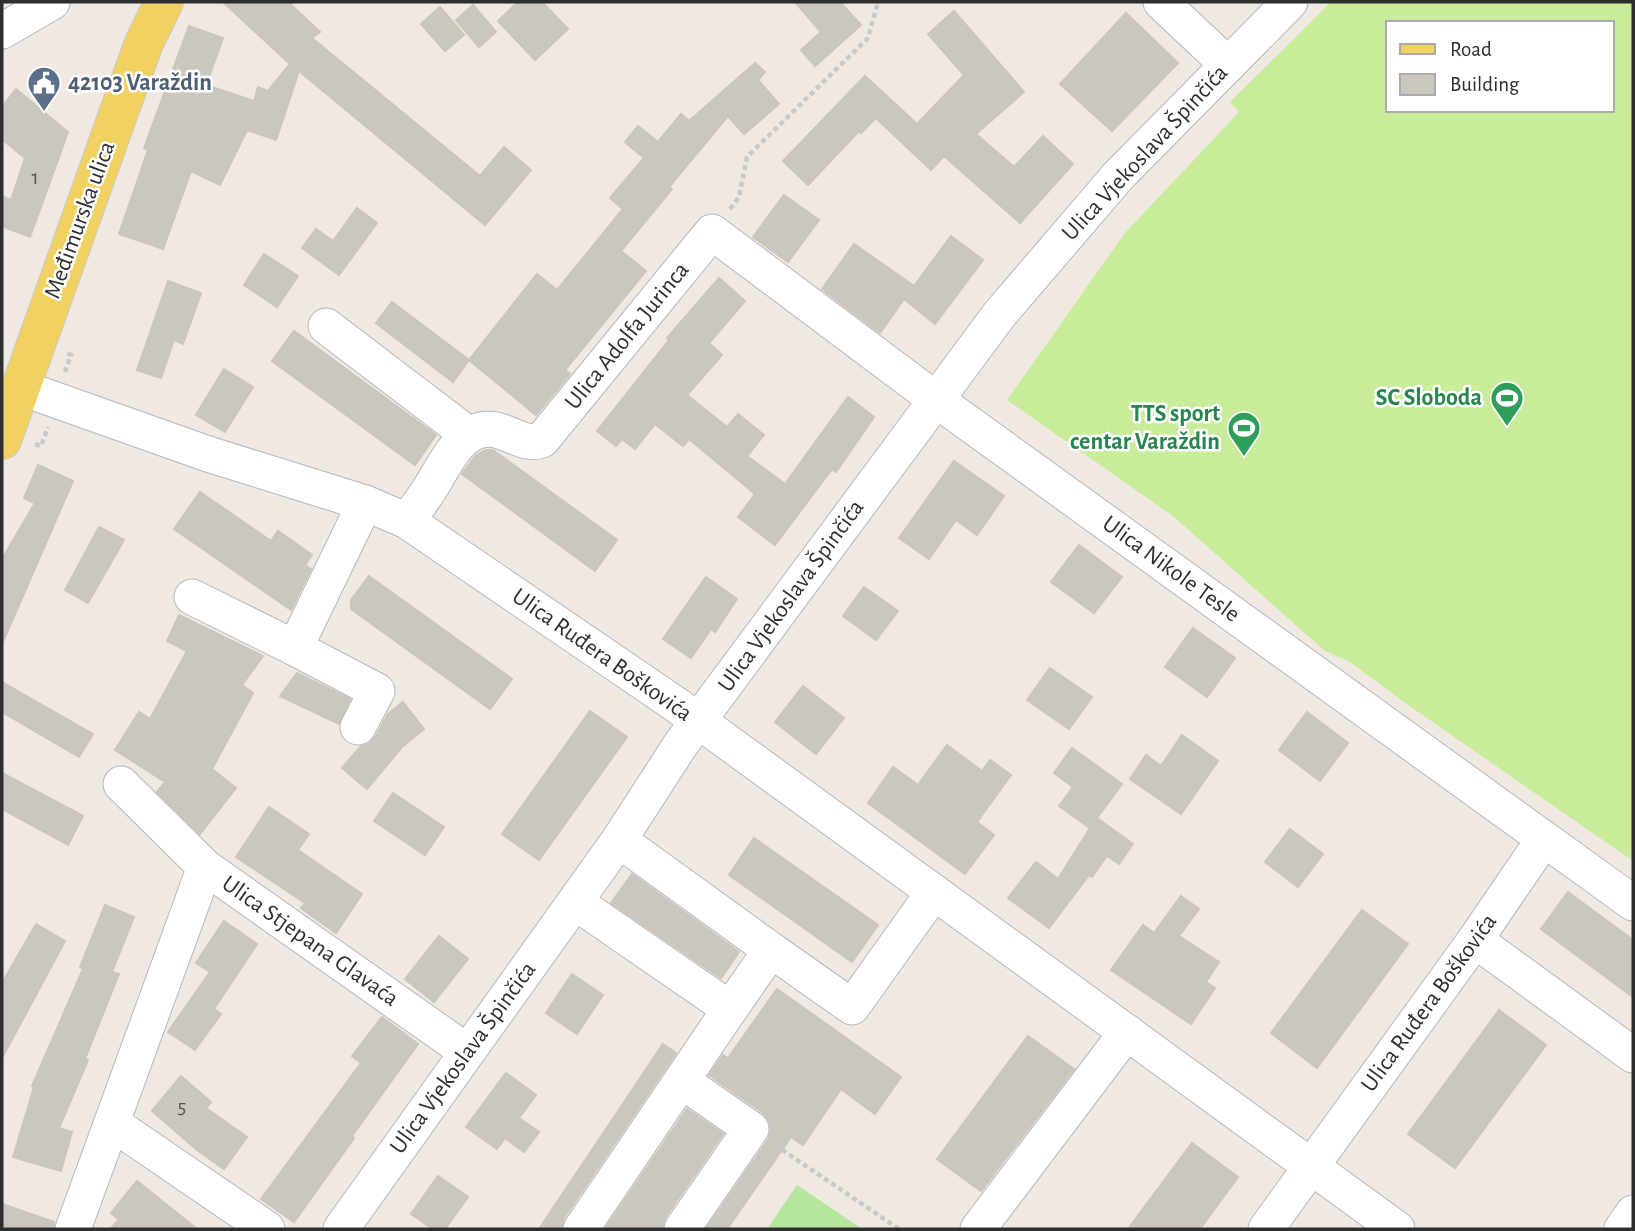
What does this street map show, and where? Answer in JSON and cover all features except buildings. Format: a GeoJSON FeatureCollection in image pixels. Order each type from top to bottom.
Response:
{"type":"FeatureCollection","features":[{"type":"Feature","properties":{"kind":"main road","name":"Međimurska ulica"},"geometry":{"type":"LineString","coordinates":[[2,440],[10,384],[144,43],[164,2]]}},
{"type":"Feature","properties":{"kind":"street"},"geometry":{"type":"LineString","coordinates":[[2,32],[52,2]]}},
{"type":"Feature","properties":{"kind":"street"},"geometry":{"type":"LineString","coordinates":[[1161,2],[1227,65]]}},
{"type":"Feature","properties":{"kind":"street","name":"Ulica Vjekoslava Špinčića"},"geometry":{"type":"LineString","coordinates":[[341,1229],[619,840],[698,721],[999,315],[1118,176],[1290,2]]}},
{"type":"Feature","properties":{"kind":"street","name":"Ulica Nikole Tesle"},"geometry":{"type":"LineString","coordinates":[[712,232],[935,399],[1633,903]]}},
{"type":"Feature","properties":{"kind":"street","name":"Ulica Adolfa Jurinca"},"geometry":{"type":"LineString","coordinates":[[469,435],[483,428],[533,443],[542,440],[712,232]]}},
{"type":"Feature","properties":{"kind":"street"},"geometry":{"type":"LineString","coordinates":[[326,326],[469,435],[452,451],[429,491],[407,521]]}},
{"type":"Feature","properties":{"kind":"street","name":"Ulica Ruđera Boškovića"},"geometry":{"type":"LineString","coordinates":[[10,384],[208,454],[365,503],[407,521],[698,721],[1397,1229]]}},
{"type":"Feature","properties":{"kind":"street"},"geometry":{"type":"LineString","coordinates":[[295,648],[365,503]]}},
{"type":"Feature","properties":{"kind":"street"},"geometry":{"type":"LineString","coordinates":[[192,597],[377,691],[358,727]]}},
{"type":"Feature","properties":{"kind":"street"},"geometry":{"type":"LineString","coordinates":[[121,784],[205,867]]}},
{"type":"Feature","properties":{"kind":"street","name":"Ulica Ruđera Boškovića"},"geometry":{"type":"LineString","coordinates":[[1266,1229],[1545,839]]}},
{"type":"Feature","properties":{"kind":"street"},"geometry":{"type":"LineString","coordinates":[[619,840],[852,1007],[934,892]]}},
{"type":"Feature","properties":{"kind":"street","name":"Ulica Stjepana Glavaća"},"geometry":{"type":"LineString","coordinates":[[73,1229],[205,867],[466,1051]]}},
{"type":"Feature","properties":{"kind":"street"},"geometry":{"type":"LineString","coordinates":[[575,902],[730,1009]]}},
{"type":"Feature","properties":{"kind":"street"},"geometry":{"type":"LineString","coordinates":[[1475,940],[1633,1055]]}},
{"type":"Feature","properties":{"kind":"street"},"geometry":{"type":"LineString","coordinates":[[581,1229],[771,950]]}},
{"type":"Feature","properties":{"kind":"street"},"geometry":{"type":"LineString","coordinates":[[978,1229],[1127,1032]]}},
{"type":"Feature","properties":{"kind":"street"},"geometry":{"type":"LineString","coordinates":[[682,1080],[751,1129],[682,1229]]}},
{"type":"Feature","properties":{"kind":"street"},"geometry":{"type":"LineString","coordinates":[[112,1123],[267,1229]]}},
{"type":"Feature","properties":{"kind":"street"},"geometry":{"type":"LineString","coordinates":[[1622,1229],[1633,1213]]}},
{"type":"Feature","properties":{"kind":"path"},"geometry":{"type":"LineString","coordinates":[[712,232],[739,197],[747,157],[868,38],[878,2]]}},
{"type":"Feature","properties":{"kind":"path"},"geometry":{"type":"LineString","coordinates":[[751,1129],[899,1229]]}},
{"type":"Feature","properties":{"kind":"green space","name":"SC Sloboda"},"geometry":{"type":"Polygon","coordinates":[[[1331,2],[1633,2],[1633,861],[1350,662],[1325,651],[1173,516],[1007,400],[1125,233],[1239,112],[1230,102],[1331,2]]]}},
{"type":"Feature","properties":{"kind":"green space"},"geometry":{"type":"Polygon","coordinates":[[[797,1185],[862,1229],[767,1229],[797,1185]]]}},
{"type":"Feature","properties":{"kind":"place","name":"42103 Varaždin"},"geometry":{"type":"Point","coordinates":[44,113]}},
{"type":"Feature","properties":{"kind":"place","name":"SC Sloboda"},"geometry":{"type":"Point","coordinates":[1507,428]}},
{"type":"Feature","properties":{"kind":"place","name":"TTS sport centar Varaždin"},"geometry":{"type":"Point","coordinates":[1244,458]}}]}
